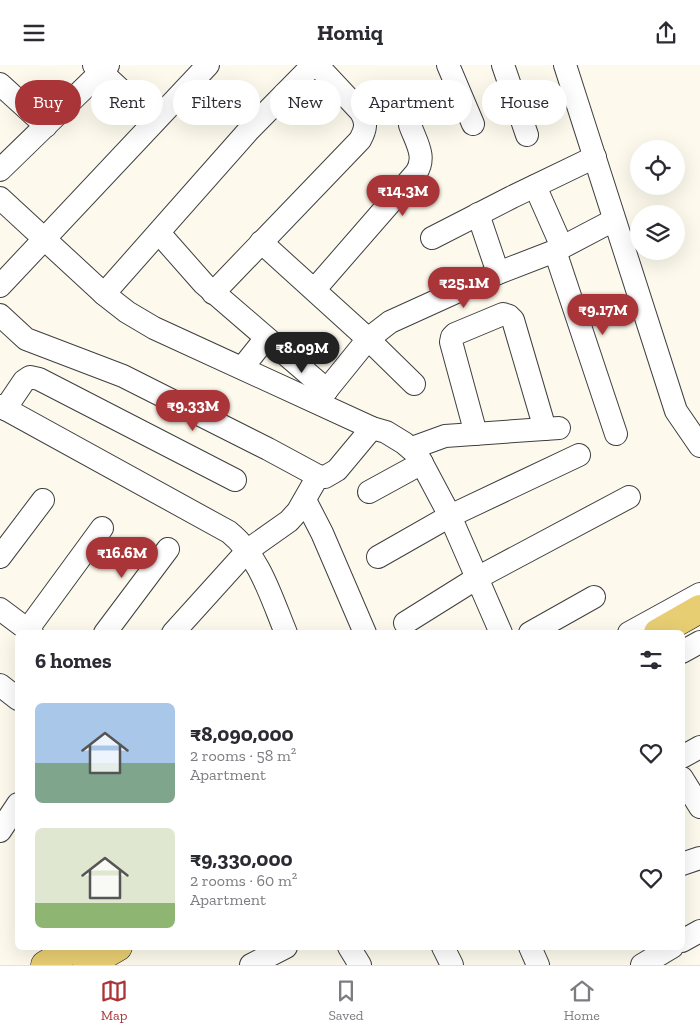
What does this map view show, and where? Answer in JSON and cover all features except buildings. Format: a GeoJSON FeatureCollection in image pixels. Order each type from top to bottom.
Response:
{"type":"FeatureCollection","features":[{"type":"Feature","properties":{"kind":"main road"},"geometry":{"type":"LineString","coordinates":[[663,630],[700,609]]}},
{"type":"Feature","properties":{"kind":"main road"},"geometry":{"type":"LineString","coordinates":[[46,958],[67,950]]}},
{"type":"Feature","properties":{"kind":"main road"},"geometry":{"type":"LineString","coordinates":[[87,965],[113,950]]}},
{"type":"Feature","properties":{"kind":"street"},"geometry":{"type":"LineString","coordinates":[[163,112],[208,65]]}},
{"type":"Feature","properties":{"kind":"street"},"geometry":{"type":"LineString","coordinates":[[104,294],[249,130],[315,65],[361,112],[366,121],[365,130],[360,139],[213,293]]}},
{"type":"Feature","properties":{"kind":"street"},"geometry":{"type":"LineString","coordinates":[[448,65],[473,124]]}},
{"type":"Feature","properties":{"kind":"street"},"geometry":{"type":"LineString","coordinates":[[503,65],[527,135]]}},
{"type":"Feature","properties":{"kind":"street"},"geometry":{"type":"LineString","coordinates":[[565,65],[676,411],[700,446]]}},
{"type":"Feature","properties":{"kind":"street"},"geometry":{"type":"LineString","coordinates":[[0,170],[46,126],[101,67],[114,80]]}},
{"type":"Feature","properties":{"kind":"street"},"geometry":{"type":"LineString","coordinates":[[0,84],[46,126]]}},
{"type":"Feature","properties":{"kind":"street"},"geometry":{"type":"LineString","coordinates":[[0,286],[150,125]]}},
{"type":"Feature","properties":{"kind":"street"},"geometry":{"type":"LineString","coordinates":[[315,289],[421,165],[421,155],[410,125]]}},
{"type":"Feature","properties":{"kind":"street"},"geometry":{"type":"LineString","coordinates":[[432,238],[595,157]]}},
{"type":"Feature","properties":{"kind":"street"},"geometry":{"type":"LineString","coordinates":[[535,186],[558,249],[616,434]]}},
{"type":"Feature","properties":{"kind":"street"},"geometry":{"type":"LineString","coordinates":[[0,198],[104,294],[127,312],[154,328],[242,368],[322,396],[372,428],[386,432],[417,456],[450,516],[500,630]]}},
{"type":"Feature","properties":{"kind":"street"},"geometry":{"type":"LineString","coordinates":[[478,214],[498,273]]}},
{"type":"Feature","properties":{"kind":"street"},"geometry":{"type":"LineString","coordinates":[[322,396],[368,339],[390,322],[498,273],[558,249],[614,220]]}},
{"type":"Feature","properties":{"kind":"street"},"geometry":{"type":"LineString","coordinates":[[159,233],[213,293],[266,338],[322,396]]}},
{"type":"Feature","properties":{"kind":"street"},"geometry":{"type":"LineString","coordinates":[[261,242],[315,289],[414,384]]}},
{"type":"Feature","properties":{"kind":"street"},"geometry":{"type":"LineString","coordinates":[[368,492],[444,436],[476,434],[552,428],[514,320],[509,315],[503,314],[455,334],[452,337],[451,342],[476,434]]}},
{"type":"Feature","properties":{"kind":"street"},"geometry":{"type":"LineString","coordinates":[[0,315],[26,339],[123,377],[318,476],[325,477],[337,470],[372,428]]}},
{"type":"Feature","properties":{"kind":"street"},"geometry":{"type":"LineString","coordinates":[[242,368],[266,338]]}},
{"type":"Feature","properties":{"kind":"street"},"geometry":{"type":"LineString","coordinates":[[235,480],[39,379],[30,377],[24,381],[3,407],[229,532],[248,550],[257,565],[285,630]]}},
{"type":"Feature","properties":{"kind":"street"},"geometry":{"type":"LineString","coordinates":[[378,557],[450,516],[578,455]]}},
{"type":"Feature","properties":{"kind":"street"},"geometry":{"type":"LineString","coordinates":[[176,630],[248,550],[289,521],[305,500],[318,476]]}},
{"type":"Feature","properties":{"kind":"street"},"geometry":{"type":"LineString","coordinates":[[405,623],[477,578],[629,497]]}},
{"type":"Feature","properties":{"kind":"street"},"geometry":{"type":"LineString","coordinates":[[0,557],[43,500]]}},
{"type":"Feature","properties":{"kind":"street"},"geometry":{"type":"LineString","coordinates":[[305,500],[322,533],[364,630]]}},
{"type":"Feature","properties":{"kind":"street"},"geometry":{"type":"LineString","coordinates":[[31,630],[102,528]]}},
{"type":"Feature","properties":{"kind":"street"},"geometry":{"type":"LineString","coordinates":[[107,630],[168,549]]}},
{"type":"Feature","properties":{"kind":"street"},"geometry":{"type":"LineString","coordinates":[[634,630],[700,594]]}},
{"type":"Feature","properties":{"kind":"street"},"geometry":{"type":"LineString","coordinates":[[535,630],[594,597]]}},
{"type":"Feature","properties":{"kind":"street"},"geometry":{"type":"LineString","coordinates":[[0,609],[29,630]]}},
{"type":"Feature","properties":{"kind":"street"},"geometry":{"type":"LineString","coordinates":[[685,650],[700,642]]}},
{"type":"Feature","properties":{"kind":"street"},"geometry":{"type":"LineString","coordinates":[[0,685],[15,697]]}},
{"type":"Feature","properties":{"kind":"street"},"geometry":{"type":"LineString","coordinates":[[685,755],[700,747]]}},
{"type":"Feature","properties":{"kind":"street"},"geometry":{"type":"LineString","coordinates":[[685,783],[700,807]]}},
{"type":"Feature","properties":{"kind":"street"},"geometry":{"type":"LineString","coordinates":[[685,863],[700,857]]}},
{"type":"Feature","properties":{"kind":"street"},"geometry":{"type":"LineString","coordinates":[[685,939],[700,931]]}},
{"type":"Feature","properties":{"kind":"street"},"geometry":{"type":"LineString","coordinates":[[252,965],[280,950]]}},
{"type":"Feature","properties":{"kind":"street"},"geometry":{"type":"LineString","coordinates":[[351,950],[360,965]]}},
{"type":"Feature","properties":{"kind":"street"},"geometry":{"type":"LineString","coordinates":[[444,950],[452,965]]}},
{"type":"Feature","properties":{"kind":"street"},"geometry":{"type":"LineString","coordinates":[[531,950],[538,965]]}},
{"type":"Feature","properties":{"kind":"street"},"geometry":{"type":"LineString","coordinates":[[642,965],[667,950]]}}]}
